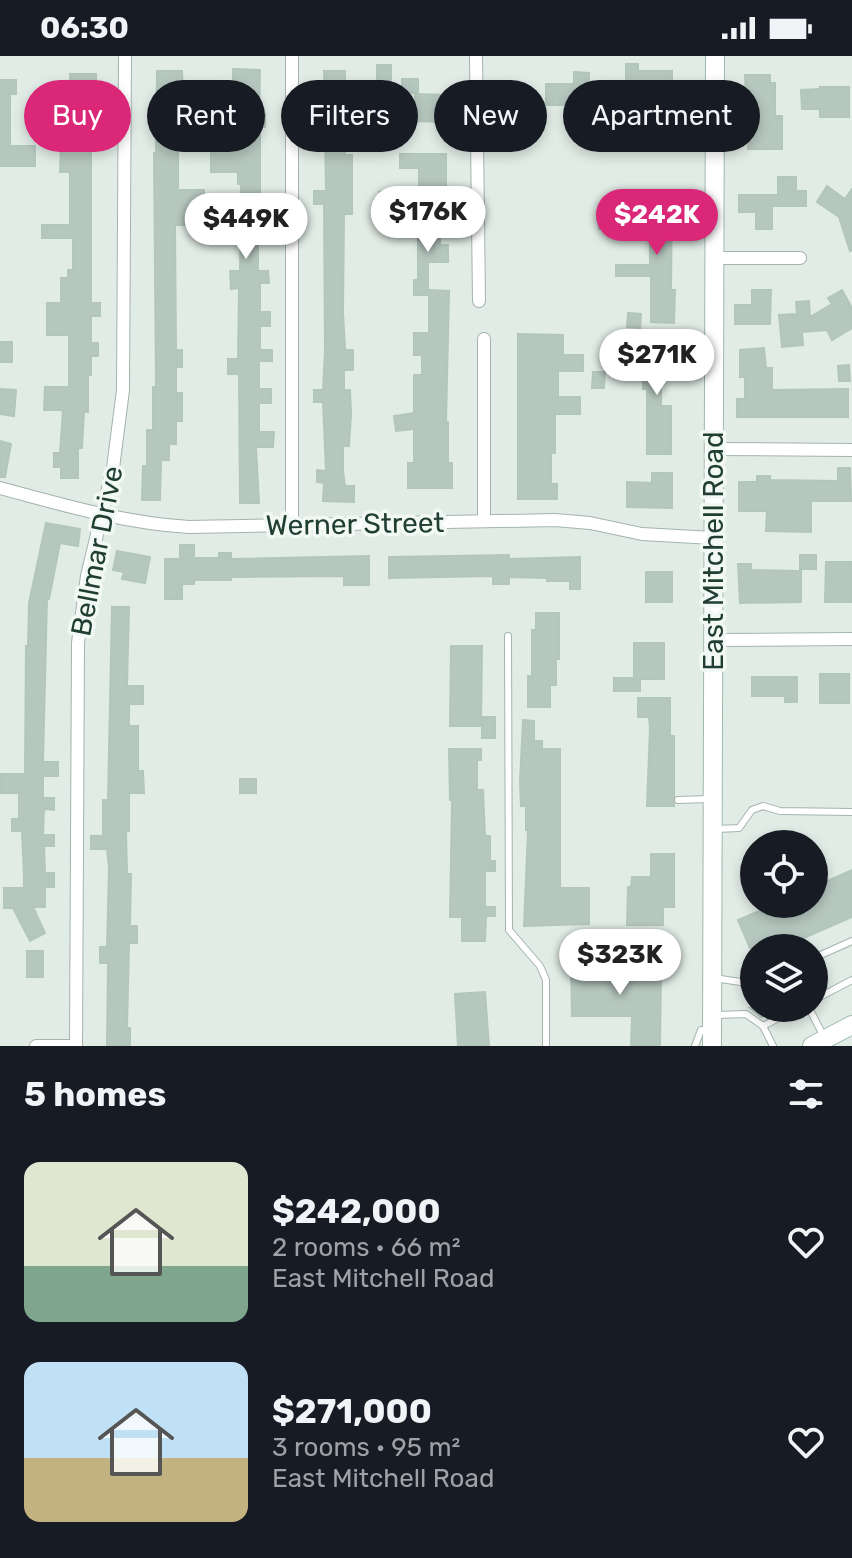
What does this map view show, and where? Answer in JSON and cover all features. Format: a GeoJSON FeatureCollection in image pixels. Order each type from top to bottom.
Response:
{"type":"FeatureCollection","features":[{"type":"Feature","properties":{"kind":"street","name":"Bellmar Drive"},"geometry":{"type":"LineString","coordinates":[[76,1046],[78,643],[87,576],[119,435],[123,390],[125,56]]}},
{"type":"Feature","properties":{"kind":"street"},"geometry":{"type":"LineString","coordinates":[[292,56],[292,525]]}},
{"type":"Feature","properties":{"kind":"street"},"geometry":{"type":"LineString","coordinates":[[476,56],[479,301]]}},
{"type":"Feature","properties":{"kind":"street","name":"East Mitchell Road"},"geometry":{"type":"LineString","coordinates":[[713,1030],[715,56]]}},
{"type":"Feature","properties":{"kind":"street"},"geometry":{"type":"LineString","coordinates":[[713,258],[800,258]]}},
{"type":"Feature","properties":{"kind":"street"},"geometry":{"type":"LineString","coordinates":[[484,339],[484,521]]}},
{"type":"Feature","properties":{"kind":"street"},"geometry":{"type":"LineString","coordinates":[[712,449],[852,450]]}},
{"type":"Feature","properties":{"kind":"street","name":"Werner Street"},"geometry":{"type":"LineString","coordinates":[[0,488],[103,515],[173,526],[484,521],[590,523],[642,534],[713,538]]}},
{"type":"Feature","properties":{"kind":"street"},"geometry":{"type":"LineString","coordinates":[[713,640],[852,639]]}},
{"type":"Feature","properties":{"kind":"street"},"geometry":{"type":"LineString","coordinates":[[819,1042],[852,1025]]}},
{"type":"Feature","properties":{"kind":"street"},"geometry":{"type":"LineString","coordinates":[[36,1046],[76,1046]]}},
{"type":"Feature","properties":{"kind":"lane"},"geometry":{"type":"LineString","coordinates":[[508,636],[509,930],[540,966],[546,980],[546,1046]]}},
{"type":"Feature","properties":{"kind":"lane"},"geometry":{"type":"LineString","coordinates":[[678,800],[713,799]]}},
{"type":"Feature","properties":{"kind":"lane"},"geometry":{"type":"LineString","coordinates":[[713,830],[739,828],[752,810],[763,806],[780,811],[852,812]]}},
{"type":"Feature","properties":{"kind":"lane"},"geometry":{"type":"LineString","coordinates":[[828,952],[852,941]]}},
{"type":"Feature","properties":{"kind":"lane"},"geometry":{"type":"LineString","coordinates":[[713,977],[740,982]]}},
{"type":"Feature","properties":{"kind":"lane"},"geometry":{"type":"LineString","coordinates":[[828,993],[852,980]]}},
{"type":"Feature","properties":{"kind":"lane"},"geometry":{"type":"LineString","coordinates":[[695,1046],[701,1030],[713,1030],[746,1014],[763,1026],[773,1046]]}},
{"type":"Feature","properties":{"kind":"lane"},"geometry":{"type":"LineString","coordinates":[[763,1026],[771,1022]]}},
{"type":"Feature","properties":{"kind":"lane"},"geometry":{"type":"LineString","coordinates":[[813,1022],[819,1042]]}},
{"type":"Feature","properties":{"kind":"building"},"geometry":{"type":"Polygon","coordinates":[[[626,64],[638,64],[638,71],[672,71],[672,80],[626,80],[626,64]]]}},
{"type":"Feature","properties":{"kind":"building"},"geometry":{"type":"Polygon","coordinates":[[[377,65],[391,65],[391,80],[377,80],[377,65]]]}},
{"type":"Feature","properties":{"kind":"building"},"geometry":{"type":"Polygon","coordinates":[[[233,69],[260,70],[260,80],[233,80],[233,69]]]}},
{"type":"Feature","properties":{"kind":"building"},"geometry":{"type":"Polygon","coordinates":[[[157,71],[182,71],[182,80],[157,80],[157,71]]]}},
{"type":"Feature","properties":{"kind":"building"},"geometry":{"type":"Polygon","coordinates":[[[324,71],[345,71],[345,80],[324,80],[324,71]]]}},
{"type":"Feature","properties":{"kind":"building"},"geometry":{"type":"Polygon","coordinates":[[[574,72],[589,73],[589,80],[574,80],[574,72]]]}},
{"type":"Feature","properties":{"kind":"building"},"geometry":{"type":"Polygon","coordinates":[[[70,74],[96,74],[96,80],[70,80],[70,74]]]}},
{"type":"Feature","properties":{"kind":"building"},"geometry":{"type":"Polygon","coordinates":[[[745,75],[770,75],[770,83],[775,83],[775,116],[782,116],[782,149],[760,149],[760,80],[745,80],[745,75]]]}},
{"type":"Feature","properties":{"kind":"building"},"geometry":{"type":"Polygon","coordinates":[[[0,80],[16,80],[16,94],[10,94],[10,146],[24,146],[24,152],[35,152],[35,166],[0,166],[0,80]]]}},
{"type":"Feature","properties":{"kind":"building"},"geometry":{"type":"Polygon","coordinates":[[[547,84],[563,84],[563,105],[547,105],[547,84]]]}},
{"type":"Feature","properties":{"kind":"building"},"geometry":{"type":"Polygon","coordinates":[[[849,87],[849,117],[820,117],[820,109],[802,109],[801,90],[849,87]]]}},
{"type":"Feature","properties":{"kind":"building"},"geometry":{"type":"Polygon","coordinates":[[[418,94],[434,95],[434,122],[418,121],[418,94]]]}},
{"type":"Feature","properties":{"kind":"building"},"geometry":{"type":"Polygon","coordinates":[[[61,152],[91,152],[91,303],[100,303],[100,316],[91,316],[91,343],[98,343],[98,356],[91,356],[88,412],[84,412],[82,448],[78,448],[78,478],[61,478],[61,467],[54,467],[54,453],[60,453],[63,410],[44,410],[45,387],[69,387],[69,335],[47,335],[47,303],[61,303],[61,278],[68,278],[68,270],[73,270],[73,238],[42,238],[42,225],[70,225],[70,172],[60,172],[61,152]]]}},
{"type":"Feature","properties":{"kind":"building"},"geometry":{"type":"Polygon","coordinates":[[[178,152],[178,190],[204,190],[204,209],[185,209],[185,225],[175,225],[176,350],[182,350],[182,367],[176,367],[176,393],[182,393],[182,421],[176,421],[176,444],[169,444],[169,460],[161,460],[160,500],[142,500],[143,466],[147,466],[147,430],[153,430],[153,387],[156,387],[156,153],[178,152]]]}},
{"type":"Feature","properties":{"kind":"building"},"geometry":{"type":"Polygon","coordinates":[[[211,152],[260,152],[260,233],[266,233],[266,244],[258,244],[258,271],[268,271],[269,283],[260,283],[260,312],[270,312],[270,326],[260,326],[260,350],[272,350],[272,361],[259,361],[259,389],[271,389],[271,403],[259,403],[259,432],[274,432],[273,447],[256,447],[259,503],[240,503],[239,374],[228,374],[228,359],[238,359],[239,288],[231,289],[230,271],[240,271],[241,184],[238,184],[238,172],[211,172],[211,152]]]}},
{"type":"Feature","properties":{"kind":"building"},"geometry":{"type":"Polygon","coordinates":[[[325,152],[352,155],[352,214],[344,214],[343,312],[345,350],[353,350],[353,370],[344,370],[344,390],[350,390],[351,414],[349,446],[343,446],[343,471],[345,486],[354,486],[354,502],[323,501],[324,483],[317,482],[317,470],[326,471],[323,402],[314,402],[314,390],[323,390],[324,204],[314,204],[314,191],[326,191],[325,152]]]}},
{"type":"Feature","properties":{"kind":"building"},"geometry":{"type":"Polygon","coordinates":[[[400,154],[446,154],[446,194],[419,194],[419,168],[400,168],[400,154]]]}},
{"type":"Feature","properties":{"kind":"building"},"geometry":{"type":"Polygon","coordinates":[[[778,177],[796,177],[796,191],[806,191],[806,206],[772,206],[772,229],[756,229],[756,212],[739,212],[739,195],[778,195],[778,177]]]}},
{"type":"Feature","properties":{"kind":"building"},"geometry":{"type":"Polygon","coordinates":[[[827,186],[845,199],[852,189],[850,251],[839,217],[817,202],[827,186]]]}},
{"type":"Feature","properties":{"kind":"building"},"geometry":{"type":"Polygon","coordinates":[[[409,191],[410,230],[379,230],[379,192],[409,191]]]}},
{"type":"Feature","properties":{"kind":"building"},"geometry":{"type":"Polygon","coordinates":[[[643,193],[672,193],[671,290],[675,290],[674,323],[651,322],[651,276],[616,276],[616,265],[650,265],[650,221],[643,221],[643,193]]]}},
{"type":"Feature","properties":{"kind":"building"},"geometry":{"type":"Polygon","coordinates":[[[599,213],[622,213],[622,229],[599,229],[599,213]]]}},
{"type":"Feature","properties":{"kind":"building"},"geometry":{"type":"Polygon","coordinates":[[[418,223],[440,223],[440,245],[448,245],[448,262],[428,262],[428,295],[414,295],[414,280],[418,280],[418,223]]]}},
{"type":"Feature","properties":{"kind":"building"},"geometry":{"type":"Polygon","coordinates":[[[429,290],[449,291],[446,422],[452,488],[408,488],[408,463],[414,463],[414,429],[396,431],[394,416],[414,413],[414,375],[422,375],[422,355],[414,355],[414,333],[429,333],[429,290]]]}},
{"type":"Feature","properties":{"kind":"building"},"geometry":{"type":"Polygon","coordinates":[[[752,290],[771,290],[770,324],[735,324],[735,305],[752,305],[752,290]]]}},
{"type":"Feature","properties":{"kind":"building"},"geometry":{"type":"Polygon","coordinates":[[[842,290],[852,308],[852,328],[832,340],[827,330],[802,332],[803,345],[782,347],[779,315],[797,314],[796,302],[809,301],[810,317],[832,304],[828,298],[842,290]]]}},
{"type":"Feature","properties":{"kind":"building"},"geometry":{"type":"Polygon","coordinates":[[[628,313],[641,314],[640,328],[627,327],[628,313]]]}},
{"type":"Feature","properties":{"kind":"building"},"geometry":{"type":"Polygon","coordinates":[[[518,334],[563,335],[563,355],[583,355],[583,371],[558,371],[558,397],[580,397],[580,414],[555,414],[551,484],[557,484],[557,499],[518,499],[518,334]]]}},
{"type":"Feature","properties":{"kind":"building"},"geometry":{"type":"Polygon","coordinates":[[[0,342],[12,342],[12,362],[0,362],[0,342]]]}},
{"type":"Feature","properties":{"kind":"building"},"geometry":{"type":"Polygon","coordinates":[[[643,345],[673,345],[673,375],[661,375],[661,406],[671,406],[671,454],[647,454],[643,345]]]}},
{"type":"Feature","properties":{"kind":"building"},"geometry":{"type":"Polygon","coordinates":[[[764,348],[766,368],[772,368],[772,390],[848,389],[848,417],[737,417],[737,399],[745,399],[745,377],[740,377],[740,350],[764,348]]]}},
{"type":"Feature","properties":{"kind":"building"},"geometry":{"type":"Polygon","coordinates":[[[849,365],[850,381],[839,381],[838,366],[849,365]]]}},
{"type":"Feature","properties":{"kind":"building"},"geometry":{"type":"Polygon","coordinates":[[[593,372],[605,372],[604,388],[592,388],[593,372]]]}},
{"type":"Feature","properties":{"kind":"building"},"geometry":{"type":"Polygon","coordinates":[[[0,389],[16,390],[14,416],[0,414],[0,389]]]}},
{"type":"Feature","properties":{"kind":"building"},"geometry":{"type":"Polygon","coordinates":[[[0,441],[11,444],[5,477],[0,477],[0,441]]]}},
{"type":"Feature","properties":{"kind":"building"},"geometry":{"type":"Polygon","coordinates":[[[838,468],[850,468],[851,501],[811,501],[811,532],[766,531],[767,511],[739,511],[739,482],[757,482],[757,476],[770,476],[770,480],[838,481],[838,468]]]}},
{"type":"Feature","properties":{"kind":"building"},"geometry":{"type":"Polygon","coordinates":[[[652,473],[672,473],[672,508],[627,507],[627,482],[652,483],[652,473]]]}},
{"type":"Feature","properties":{"kind":"building"},"geometry":{"type":"Polygon","coordinates":[[[46,523],[80,529],[78,546],[60,543],[47,598],[43,762],[58,762],[58,776],[43,776],[43,798],[54,798],[54,810],[44,809],[43,835],[54,835],[54,846],[44,846],[45,873],[54,873],[54,887],[45,887],[45,907],[33,907],[45,933],[30,941],[13,908],[4,908],[4,888],[24,888],[24,876],[22,831],[12,831],[12,819],[19,819],[19,793],[1,793],[1,774],[25,774],[29,603],[46,523]]]}},
{"type":"Feature","properties":{"kind":"building"},"geometry":{"type":"Polygon","coordinates":[[[180,545],[194,545],[194,558],[219,558],[219,553],[231,553],[231,559],[369,556],[369,585],[344,585],[344,576],[231,577],[231,580],[194,580],[194,584],[182,584],[182,599],[165,599],[165,559],[180,559],[180,545]]]}},
{"type":"Feature","properties":{"kind":"building"},"geometry":{"type":"Polygon","coordinates":[[[117,551],[150,557],[145,583],[122,579],[124,572],[113,570],[117,551]]]}},
{"type":"Feature","properties":{"kind":"building"},"geometry":{"type":"Polygon","coordinates":[[[509,555],[509,559],[580,557],[580,589],[570,589],[570,581],[547,581],[547,578],[509,577],[509,584],[493,584],[493,576],[389,578],[389,557],[509,555]]]}},
{"type":"Feature","properties":{"kind":"building"},"geometry":{"type":"Polygon","coordinates":[[[800,555],[816,555],[816,569],[800,569],[800,555]]]}},
{"type":"Feature","properties":{"kind":"building"},"geometry":{"type":"Polygon","coordinates":[[[826,562],[852,562],[852,602],[825,602],[826,562]]]}},
{"type":"Feature","properties":{"kind":"building"},"geometry":{"type":"Polygon","coordinates":[[[738,564],[751,564],[751,570],[801,571],[801,602],[740,603],[738,564]]]}},
{"type":"Feature","properties":{"kind":"building"},"geometry":{"type":"Polygon","coordinates":[[[646,572],[672,572],[672,602],[646,602],[646,572]]]}},
{"type":"Feature","properties":{"kind":"building"},"geometry":{"type":"Polygon","coordinates":[[[112,607],[129,607],[127,686],[143,686],[143,704],[129,704],[129,726],[138,726],[138,771],[143,771],[144,793],[129,793],[129,831],[126,831],[127,874],[131,874],[130,926],[137,926],[137,943],[129,943],[127,1028],[130,1028],[130,1046],[107,1046],[108,963],[100,963],[100,947],[107,947],[109,868],[107,849],[91,849],[91,836],[103,836],[103,800],[108,800],[112,607]]]}},
{"type":"Feature","properties":{"kind":"building"},"geometry":{"type":"Polygon","coordinates":[[[536,613],[559,613],[559,659],[556,659],[556,685],[550,685],[550,707],[528,707],[528,676],[532,676],[532,630],[536,630],[536,613]]]}},
{"type":"Feature","properties":{"kind":"building"},"geometry":{"type":"Polygon","coordinates":[[[634,643],[664,643],[664,679],[640,679],[640,691],[614,691],[614,678],[634,678],[634,643]]]}},
{"type":"Feature","properties":{"kind":"building"},"geometry":{"type":"Polygon","coordinates":[[[451,646],[482,646],[481,726],[450,726],[451,646]]]}},
{"type":"Feature","properties":{"kind":"building"},"geometry":{"type":"Polygon","coordinates":[[[820,674],[849,674],[849,703],[820,703],[820,674]]]}},
{"type":"Feature","properties":{"kind":"building"},"geometry":{"type":"Polygon","coordinates":[[[752,677],[797,677],[797,702],[785,702],[785,696],[752,696],[752,677]]]}},
{"type":"Feature","properties":{"kind":"building"},"geometry":{"type":"Polygon","coordinates":[[[638,698],[670,698],[670,736],[674,736],[674,806],[647,806],[650,728],[649,717],[638,717],[638,698]]]}},
{"type":"Feature","properties":{"kind":"building"},"geometry":{"type":"Polygon","coordinates":[[[482,717],[495,717],[495,738],[482,738],[482,717]]]}},
{"type":"Feature","properties":{"kind":"building"},"geometry":{"type":"Polygon","coordinates":[[[523,720],[534,721],[534,741],[542,741],[542,749],[560,749],[560,888],[589,888],[589,924],[524,926],[528,830],[526,806],[521,806],[523,720]]]}},
{"type":"Feature","properties":{"kind":"building"},"geometry":{"type":"Polygon","coordinates":[[[449,749],[481,749],[481,760],[477,760],[477,790],[483,790],[485,836],[490,836],[490,861],[495,861],[495,871],[485,871],[485,907],[495,907],[495,916],[486,916],[485,941],[462,941],[462,917],[450,917],[452,800],[449,749]]]}},
{"type":"Feature","properties":{"kind":"building"},"geometry":{"type":"Polygon","coordinates":[[[240,779],[256,779],[256,793],[240,793],[240,779]]]}},
{"type":"Feature","properties":{"kind":"building"},"geometry":{"type":"Polygon","coordinates":[[[651,854],[674,854],[674,907],[663,907],[663,925],[627,925],[628,887],[631,887],[632,877],[651,877],[651,854]]]}},
{"type":"Feature","properties":{"kind":"building"},"geometry":{"type":"Polygon","coordinates":[[[852,870],[852,917],[813,934],[744,934],[738,920],[743,918],[828,918],[828,881],[852,870]]]}},
{"type":"Feature","properties":{"kind":"building"},"geometry":{"type":"Polygon","coordinates":[[[27,951],[43,951],[43,977],[27,977],[27,951]]]}},
{"type":"Feature","properties":{"kind":"building"},"geometry":{"type":"Polygon","coordinates":[[[571,964],[631,964],[631,970],[661,971],[660,1046],[631,1046],[632,1016],[572,1016],[571,964]]]}},
{"type":"Feature","properties":{"kind":"building"},"geometry":{"type":"Polygon","coordinates":[[[485,992],[489,1046],[458,1046],[455,994],[485,992]]]}}]}
